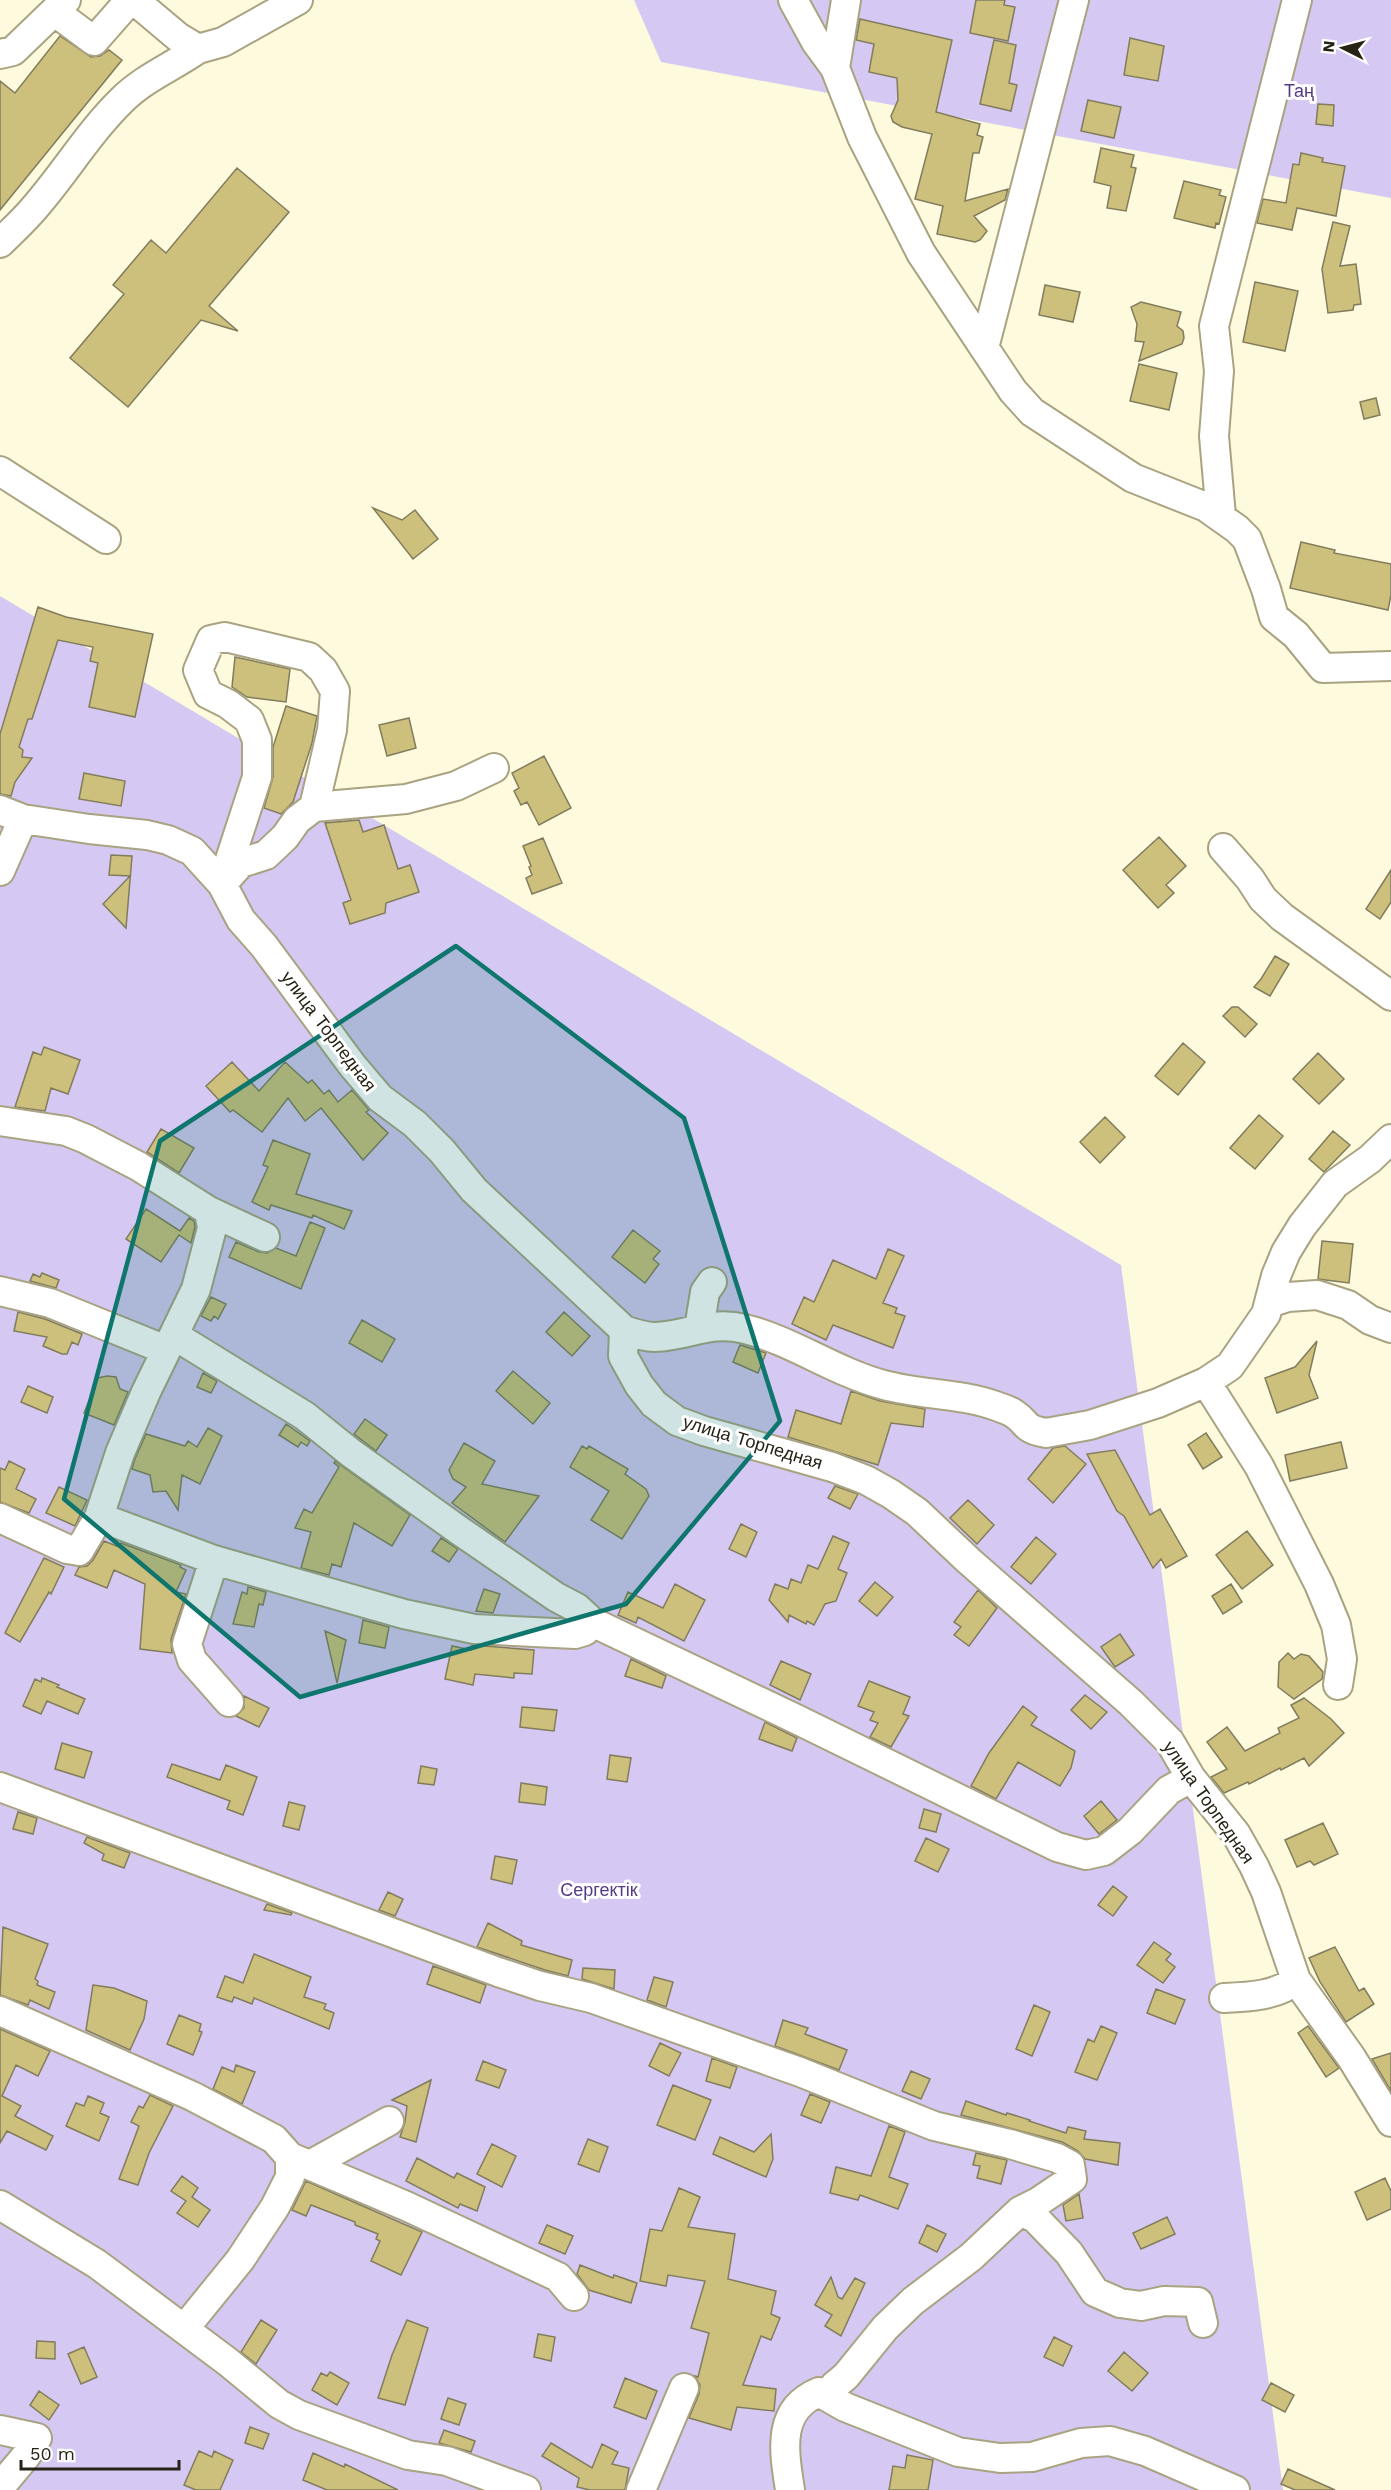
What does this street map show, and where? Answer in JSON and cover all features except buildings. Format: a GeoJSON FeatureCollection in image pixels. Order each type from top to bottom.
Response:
{"type":"FeatureCollection","features":[{"type":"Feature","properties":{"kind":"street"},"geometry":{"type":"LineString","coordinates":[[0,54],[13,51],[61,6],[94,41],[132,0],[178,38],[198,49]]}},
{"type":"Feature","properties":{"kind":"street"},"geometry":{"type":"LineString","coordinates":[[0,243],[30,213],[81,147],[122,100],[152,76],[198,49],[223,42],[298,0]]}},
{"type":"Feature","properties":{"kind":"street"},"geometry":{"type":"LineString","coordinates":[[793,0],[816,42],[836,68],[862,137],[921,253],[1013,391],[1032,412],[1132,478],[1206,507],[1221,516],[1248,539],[1274,617],[1296,634],[1323,668],[1391,666]]}},
{"type":"Feature","properties":{"kind":"street"},"geometry":{"type":"LineString","coordinates":[[836,68],[846,0]]}},
{"type":"Feature","properties":{"kind":"street"},"geometry":{"type":"LineString","coordinates":[[984,348],[1074,0]]}},
{"type":"Feature","properties":{"kind":"street"},"geometry":{"type":"LineString","coordinates":[[1221,516],[1214,436],[1219,371],[1214,326],[1296,0]]}},
{"type":"Feature","properties":{"kind":"street"},"geometry":{"type":"LineString","coordinates":[[0,471],[106,539]]}},
{"type":"Feature","properties":{"kind":"street"},"geometry":{"type":"LineString","coordinates":[[222,884],[257,777],[257,740],[249,720],[228,704],[208,694],[198,670],[212,640],[225,638],[309,657],[323,670],[335,691],[332,730],[314,807]]}},
{"type":"Feature","properties":{"kind":"street"},"geometry":{"type":"LineString","coordinates":[[222,884],[241,863],[266,855],[285,837],[297,820],[314,807],[406,799],[456,786],[494,768]]}},
{"type":"Feature","properties":{"kind":"street"},"geometry":{"type":"LineString","coordinates":[[0,871],[12,814]]}},
{"type":"Feature","properties":{"kind":"street","name":"улица Торпедная"},"geometry":{"type":"LineString","coordinates":[[12,814],[168,840],[192,851],[222,884],[241,920],[264,946],[352,1065],[380,1098],[415,1124],[442,1151],[474,1190],[624,1330],[623,1356],[654,1404],[677,1421],[704,1431],[832,1467],[866,1480],[917,1512],[969,1561],[1131,1703],[1170,1742],[1191,1778],[1236,1834],[1266,1892],[1296,1980],[1350,2057],[1391,2122]]}},
{"type":"Feature","properties":{"kind":"street"},"geometry":{"type":"LineString","coordinates":[[1223,848],[1250,879],[1263,899],[1281,917],[1391,996]]}},
{"type":"Feature","properties":{"kind":"street"},"geometry":{"type":"LineString","coordinates":[[0,1121],[66,1131],[76,1135],[138,1166],[209,1211],[265,1237]]}},
{"type":"Feature","properties":{"kind":"street"},"geometry":{"type":"LineString","coordinates":[[624,1330],[643,1336],[656,1337],[724,1324],[770,1337],[840,1370],[883,1385],[970,1398],[996,1406],[1012,1412],[1028,1428],[1046,1433],[1089,1425],[1158,1403],[1206,1382],[1230,1366],[1266,1314],[1276,1276],[1286,1252],[1302,1226],[1335,1184],[1370,1159],[1391,1139]]}},
{"type":"Feature","properties":{"kind":"street"},"geometry":{"type":"LineString","coordinates":[[0,1518],[67,1549],[79,1551],[99,1517],[120,1453],[196,1289],[212,1228],[209,1211]]}},
{"type":"Feature","properties":{"kind":"street"},"geometry":{"type":"LineString","coordinates":[[699,1329],[706,1286]]}},
{"type":"Feature","properties":{"kind":"street"},"geometry":{"type":"LineString","coordinates":[[0,1291],[50,1303],[169,1344],[185,1342],[305,1416],[351,1453],[555,1597],[577,1608],[592,1622],[1057,1847],[1086,1855],[1104,1851],[1130,1831],[1169,1790],[1191,1778]]}},
{"type":"Feature","properties":{"kind":"street"},"geometry":{"type":"LineString","coordinates":[[1269,1303],[1288,1297],[1317,1295],[1348,1305],[1370,1320],[1391,1328]]}},
{"type":"Feature","properties":{"kind":"street"},"geometry":{"type":"LineString","coordinates":[[1206,1382],[1259,1466],[1319,1584],[1336,1625],[1342,1659],[1338,1685]]}},
{"type":"Feature","properties":{"kind":"street"},"geometry":{"type":"LineString","coordinates":[[99,1517],[214,1560],[404,1614],[474,1629],[575,1634],[585,1631],[592,1622]]}},
{"type":"Feature","properties":{"kind":"street"},"geometry":{"type":"LineString","coordinates":[[214,1560],[188,1644],[192,1660],[229,1702]]}},
{"type":"Feature","properties":{"kind":"street"},"geometry":{"type":"LineString","coordinates":[[0,1787],[498,1972],[540,1986],[591,1998],[800,2072],[934,2126],[1057,2158],[1070,2165],[1072,2179],[1020,2211],[971,2257],[913,2301],[885,2328],[846,2376],[834,2386],[831,2398]]}},
{"type":"Feature","properties":{"kind":"street"},"geometry":{"type":"LineString","coordinates":[[1224,1998],[1272,1993],[1296,1980]]}},
{"type":"Feature","properties":{"kind":"street"},"geometry":{"type":"LineString","coordinates":[[0,2011],[192,2096],[274,2139],[300,2161],[406,2206],[558,2277],[574,2296]]}},
{"type":"Feature","properties":{"kind":"street"},"geometry":{"type":"LineString","coordinates":[[184,2329],[240,2260],[275,2207],[300,2161],[389,2121]]}},
{"type":"Feature","properties":{"kind":"street"},"geometry":{"type":"LineString","coordinates":[[0,2205],[97,2264],[279,2404],[299,2415],[408,2455],[447,2461],[526,2490]]}},
{"type":"Feature","properties":{"kind":"street"},"geometry":{"type":"LineString","coordinates":[[1020,2211],[1035,2218],[1069,2253],[1095,2292],[1120,2303],[1141,2307],[1164,2301],[1198,2302],[1203,2323]]}},
{"type":"Feature","properties":{"kind":"street"},"geometry":{"type":"LineString","coordinates":[[641,2490],[684,2388]]}},
{"type":"Feature","properties":{"kind":"street"},"geometry":{"type":"LineString","coordinates":[[790,2490],[786,2462],[788,2417],[804,2398],[819,2392],[845,2407],[958,2452],[1000,2458],[1032,2457],[1081,2443],[1110,2441],[1145,2451],[1235,2490]]}},
{"type":"Feature","properties":{"kind":"street"},"geometry":{"type":"LineString","coordinates":[[0,2430],[37,2438],[26,2456],[0,2487]]}},
{"type":"Feature","properties":{"kind":"highlighted area"},"geometry":{"type":"Polygon","coordinates":[[[456,946],[684,1118],[780,1421],[626,1604],[300,1697],[64,1499],[160,1141],[456,946]]]}},
{"type":"Feature","properties":{"kind":"green space","name":"Таң"},"geometry":{"type":"Polygon","coordinates":[[[634,0],[1391,0],[1391,198],[661,62],[634,0]]]}},
{"type":"Feature","properties":{"kind":"green space","name":"Сергектік"},"geometry":{"type":"Polygon","coordinates":[[[0,596],[1121,1265],[1283,2490],[0,2490],[0,596]]]}}]}
